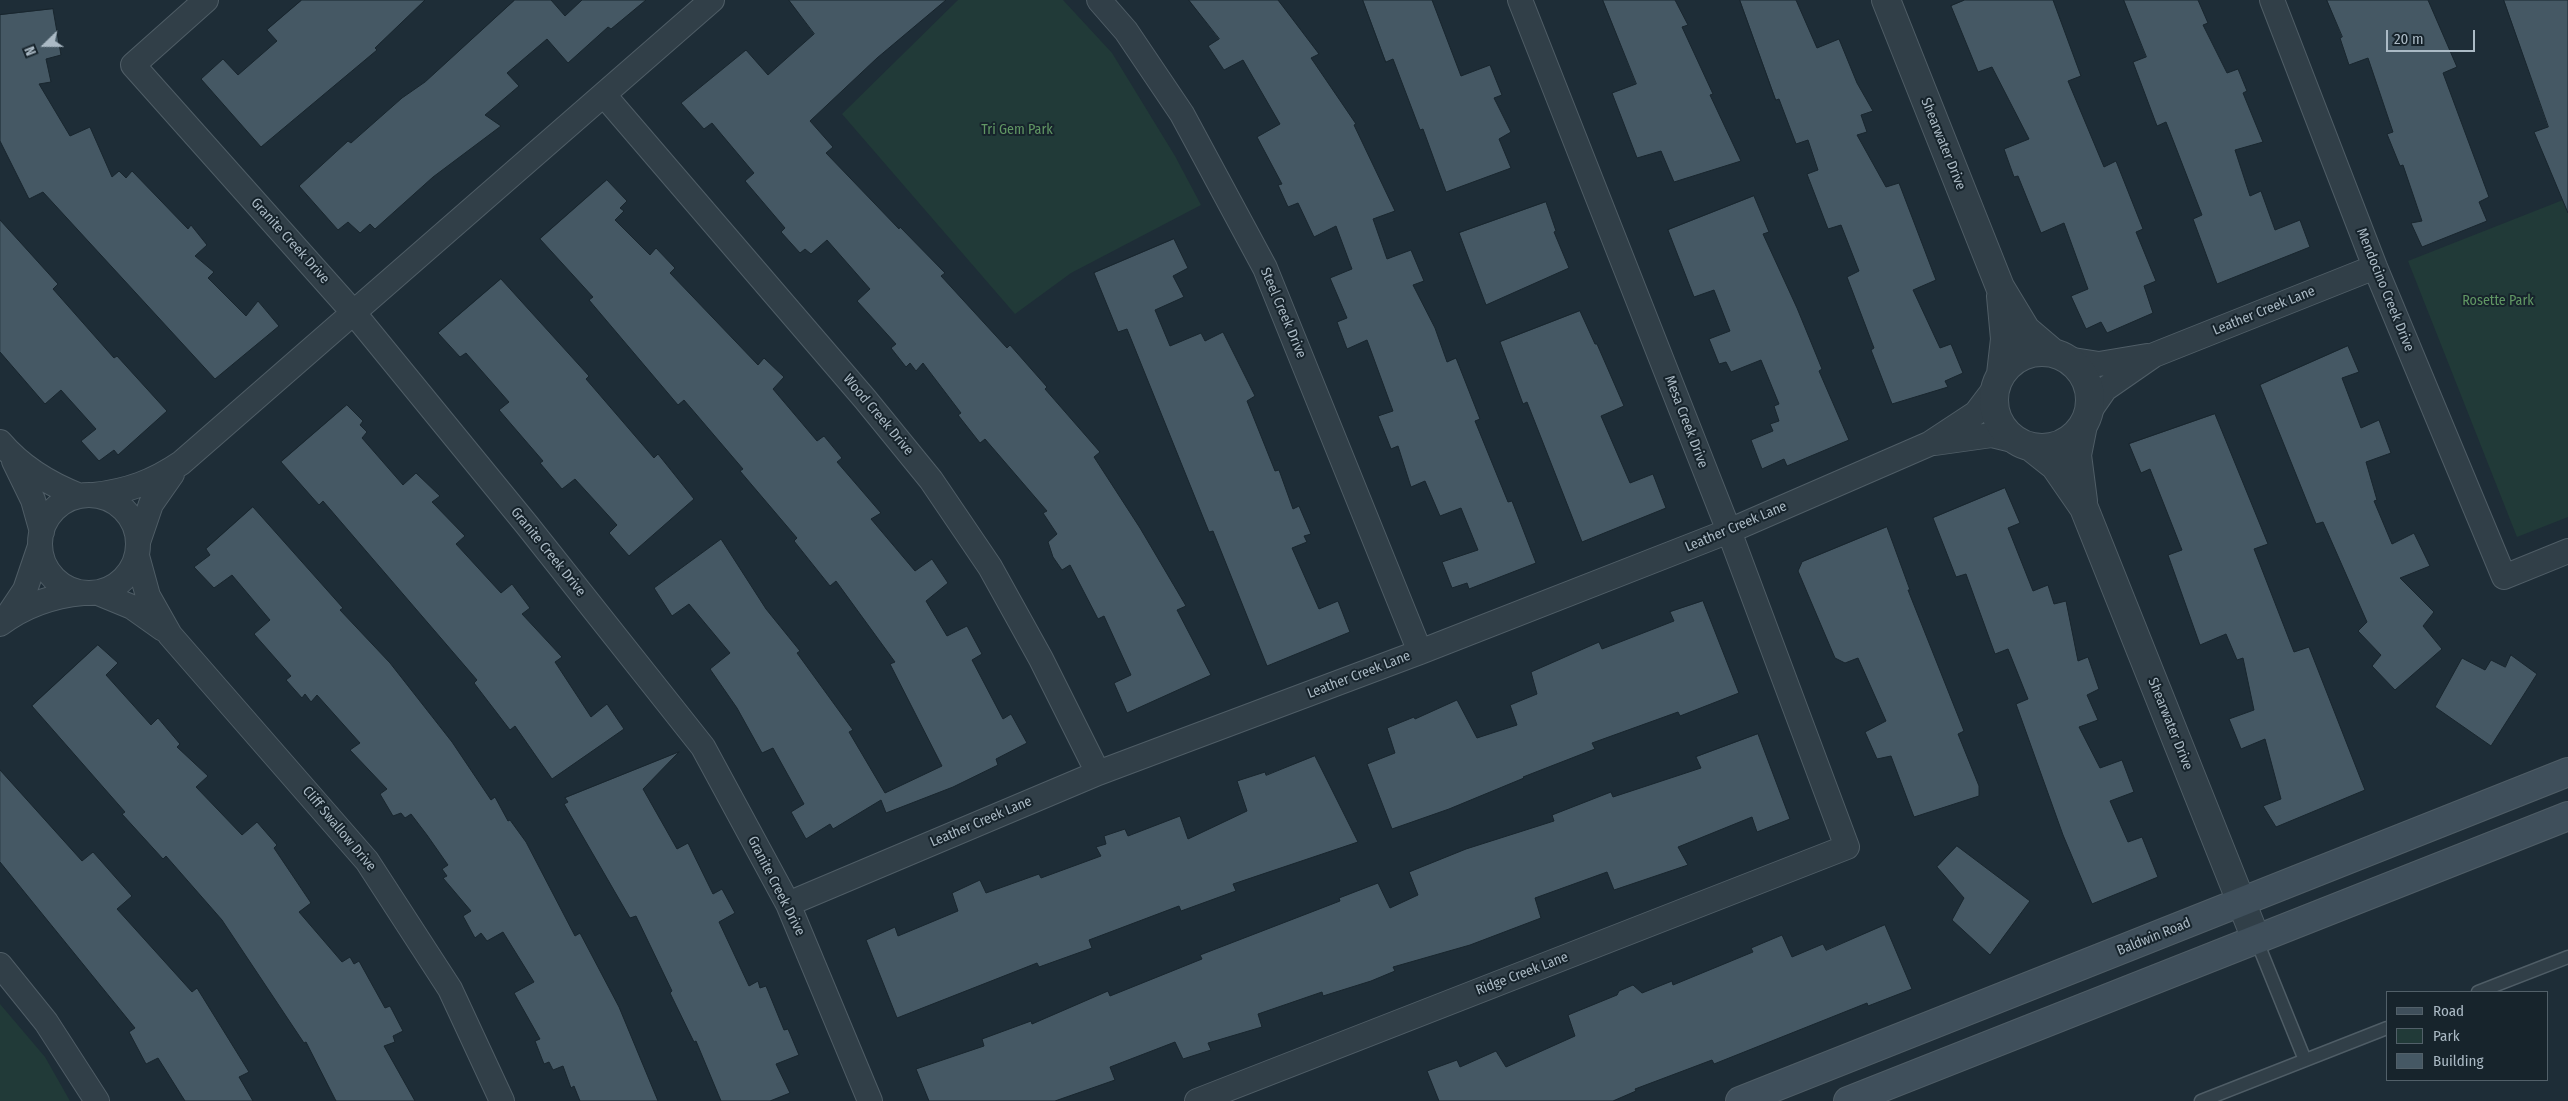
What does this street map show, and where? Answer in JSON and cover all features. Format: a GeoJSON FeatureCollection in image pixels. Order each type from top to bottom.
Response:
{"type":"FeatureCollection","features":[{"type":"Feature","properties":{"kind":"main road","name":"Baldwin Road"},"geometry":{"type":"LineString","coordinates":[[1740,1101],[2568,772]]}},
{"type":"Feature","properties":{"kind":"main road"},"geometry":{"type":"LineString","coordinates":[[1848,1101],[2568,816]]}},
{"type":"Feature","properties":{"kind":"street","name":"Granite Creek Drive"},"geometry":{"type":"LineString","coordinates":[[206,0],[133,65],[353,312],[527,525],[703,747],[788,904],[870,1101]]}},
{"type":"Feature","properties":{"kind":"street"},"geometry":{"type":"LineString","coordinates":[[0,624],[15,613],[48,598],[91,593],[111,588],[123,580],[132,570],[151,504],[164,482],[181,463],[712,0]]}},
{"type":"Feature","properties":{"kind":"street","name":"Steel Creek Drive"},"geometry":{"type":"LineString","coordinates":[[1099,0],[1126,31],[1182,114],[1265,268],[1420,652]]}},
{"type":"Feature","properties":{"kind":"street","name":"Mesa Creek Drive"},"geometry":{"type":"LineString","coordinates":[[1520,0],[1729,531],[1847,847]]}},
{"type":"Feature","properties":{"kind":"street","name":"Shearwater Drive"},"geometry":{"type":"LineString","coordinates":[[1886,0],[2000,287],[2026,330],[2060,356]]}},
{"type":"Feature","properties":{"kind":"street","name":"Mendocino Creek Drive"},"geometry":{"type":"LineString","coordinates":[[2272,0],[2376,267],[2504,577],[2568,552]]}},
{"type":"Feature","properties":{"kind":"street","name":"Wood Creek Drive"},"geometry":{"type":"LineString","coordinates":[[604,95],[865,399],[931,480],[990,567],[1041,659],[1098,773]]}},
{"type":"Feature","properties":{"kind":"street","name":"Leather Creek Lane"},"geometry":{"type":"LineString","coordinates":[[2060,356],[2099,364],[2154,355],[2376,267]]}},
{"type":"Feature","properties":{"kind":"street","name":"Shearwater Drive"},"geometry":{"type":"LineString","coordinates":[[1998,381],[2005,339],[2000,287]]}},
{"type":"Feature","properties":{"kind":"street"},"geometry":{"type":"LineString","coordinates":[[2038,352],[2060,356],[2079,369],[2086,382],[2090,396],[2086,418],[2074,437],[2060,445],[2046,448],[2024,444],[2005,431],[1997,418],[1994,404],[1998,381],[2011,363],[2024,355],[2038,352]]}},
{"type":"Feature","properties":{"kind":"street","name":"Leather Creek Lane"},"geometry":{"type":"LineString","coordinates":[[2086,418],[2105,389],[2154,355]]}},
{"type":"Feature","properties":{"kind":"street","name":"Leather Creek Lane"},"geometry":{"type":"LineString","coordinates":[[788,904],[1098,773],[1420,652],[1729,531],[1929,444],[1976,413],[1998,381]]}},
{"type":"Feature","properties":{"kind":"street","name":"Shearwater Drive"},"geometry":{"type":"LineString","coordinates":[[2084,508],[2077,455],[2086,418]]}},
{"type":"Feature","properties":{"kind":"street","name":"Leather Creek Lane"},"geometry":{"type":"LineString","coordinates":[[1929,444],[1992,435],[2024,444]]}},
{"type":"Feature","properties":{"kind":"street","name":"Shearwater Drive"},"geometry":{"type":"LineString","coordinates":[[2024,444],[2055,466],[2084,508],[2256,939]]}},
{"type":"Feature","properties":{"kind":"street"},"geometry":{"type":"LineString","coordinates":[[5,448],[43,479],[88,496],[108,499],[120,506],[133,522],[138,549]]}},
{"type":"Feature","properties":{"kind":"street"},"geometry":{"type":"LineString","coordinates":[[5,448],[33,500],[43,560],[49,572],[58,583],[91,593]]}},
{"type":"Feature","properties":{"kind":"street"},"geometry":{"type":"LineString","coordinates":[[0,624],[25,590],[47,519],[56,508],[67,500],[119,492],[143,486],[181,463]]}},
{"type":"Feature","properties":{"kind":"street","name":"Cliff Swallow Drive"},"geometry":{"type":"LineString","coordinates":[[138,549],[148,596],[170,634],[367,861],[450,990],[502,1101]]}},
{"type":"Feature","properties":{"kind":"street","name":"Cliff Swallow Drive"},"geometry":{"type":"LineString","coordinates":[[91,593],[132,607],[170,634]]}},
{"type":"Feature","properties":{"kind":"street","name":"Ridge Creek Lane"},"geometry":{"type":"LineString","coordinates":[[1197,1101],[1847,847]]}},
{"type":"Feature","properties":{"kind":"street"},"geometry":{"type":"LineString","coordinates":[[0,965],[46,1022],[97,1101]]}},
{"type":"Feature","properties":{"kind":"lane"},"geometry":{"type":"LineString","coordinates":[[2256,939],[2305,1060]]}},
{"type":"Feature","properties":{"kind":"lane"},"geometry":{"type":"LineString","coordinates":[[2481,991],[2568,957]]}},
{"type":"Feature","properties":{"kind":"lane"},"geometry":{"type":"LineString","coordinates":[[2201,1101],[2386,1028]]}},
{"type":"Feature","properties":{"kind":"green space","name":"Tri Gem Park"},"geometry":{"type":"Polygon","coordinates":[[[958,0],[1063,0],[1112,53],[1175,156],[1201,205],[1071,273],[1015,314],[842,114],[958,0]]]}},
{"type":"Feature","properties":{"kind":"green space","name":"Rosette Park"},"geometry":{"type":"Polygon","coordinates":[[[2568,198],[2568,517],[2517,537],[2408,261],[2568,198]]]}},
{"type":"Feature","properties":{"kind":"green space"},"geometry":{"type":"Polygon","coordinates":[[[0,1004],[45,1057],[70,1101],[0,1101],[0,1004]]]}},
{"type":"Feature","properties":{"kind":"building"},"geometry":{"type":"Polygon","coordinates":[[[302,0],[425,0],[375,48],[377,50],[261,147],[201,79],[223,59],[238,75],[277,41],[267,30],[302,0]]]}},
{"type":"Feature","properties":{"kind":"building"},"geometry":{"type":"Polygon","coordinates":[[[515,0],[551,0],[565,16],[582,0],[646,0],[611,29],[608,27],[568,63],[547,39],[507,73],[519,86],[485,115],[501,126],[433,177],[375,229],[370,224],[360,233],[348,222],[338,230],[299,186],[348,141],[351,143],[402,98],[425,82],[515,0]]]}},
{"type":"Feature","properties":{"kind":"building"},"geometry":{"type":"Polygon","coordinates":[[[789,0],[946,0],[877,58],[810,121],[833,147],[826,153],[899,229],[900,227],[945,273],[941,276],[1007,348],[1010,345],[1047,387],[1045,389],[1100,452],[1094,457],[1140,528],[1186,606],[1177,610],[1211,675],[1127,713],[1114,683],[1131,675],[1104,616],[1098,619],[1070,565],[1062,570],[1053,557],[1048,542],[1057,534],[1043,513],[1047,511],[985,439],[980,443],[958,415],[961,413],[923,363],[916,371],[910,363],[906,367],[891,348],[896,344],[857,301],[870,289],[827,240],[811,254],[805,249],[800,253],[781,232],[785,228],[745,181],[754,173],[712,123],[704,129],[681,103],[746,50],[768,75],[814,34],[789,0]]]}},
{"type":"Feature","properties":{"kind":"building"},"geometry":{"type":"Polygon","coordinates":[[[1189,0],[1278,0],[1319,54],[1311,58],[1356,124],[1354,125],[1395,211],[1373,219],[1387,259],[1411,250],[1424,281],[1413,285],[1435,328],[1447,362],[1456,358],[1480,419],[1475,421],[1508,502],[1512,501],[1536,563],[1469,589],[1467,583],[1452,588],[1442,562],[1478,550],[1461,508],[1440,516],[1425,481],[1411,487],[1398,446],[1391,449],[1378,416],[1393,411],[1367,340],[1347,349],[1337,322],[1347,318],[1330,278],[1352,269],[1336,226],[1314,237],[1298,203],[1288,207],[1278,185],[1282,184],[1257,137],[1280,124],[1243,60],[1224,70],[1208,46],[1219,39],[1189,0]]]}},
{"type":"Feature","properties":{"kind":"building"},"geometry":{"type":"Polygon","coordinates":[[[1363,0],[1432,0],[1461,76],[1490,65],[1502,95],[1494,98],[1511,132],[1499,139],[1511,168],[1446,192],[1423,129],[1420,130],[1393,59],[1386,62],[1363,0]]]}},
{"type":"Feature","properties":{"kind":"building"},"geometry":{"type":"Polygon","coordinates":[[[1603,0],[1675,0],[1688,25],[1682,27],[1713,94],[1710,95],[1741,161],[1674,182],[1661,151],[1637,158],[1612,93],[1636,84],[1603,0]]]}},
{"type":"Feature","properties":{"kind":"building"},"geometry":{"type":"Polygon","coordinates":[[[1740,0],[1796,0],[1817,48],[1839,39],[1857,83],[1873,111],[1861,115],[1867,132],[1857,135],[1886,187],[1899,183],[1936,280],[1913,290],[1940,348],[1951,344],[1963,373],[1945,381],[1948,387],[1892,404],[1871,350],[1874,348],[1847,277],[1859,271],[1841,225],[1828,229],[1807,174],[1818,170],[1808,140],[1796,144],[1779,99],[1776,100],[1740,0]]]}},
{"type":"Feature","properties":{"kind":"building"},"geometry":{"type":"Polygon","coordinates":[[[1965,0],[2053,0],[2081,76],[2068,81],[2104,167],[2116,161],[2143,229],[2136,232],[2156,281],[2144,286],[2153,313],[2107,333],[2101,322],[2086,329],[2071,296],[2088,289],[2064,223],[2041,233],[2018,176],[2014,177],[2004,149],[2029,139],[1992,67],[1978,72],[1951,6],[1965,0]]]}},
{"type":"Feature","properties":{"kind":"building"},"geometry":{"type":"Polygon","coordinates":[[[2124,0],[2198,0],[2208,23],[2203,25],[2227,73],[2238,69],[2247,91],[2243,93],[2263,142],[2235,150],[2250,196],[2261,191],[2275,230],[2300,220],[2310,247],[2217,284],[2193,219],[2202,215],[2166,122],[2157,126],[2133,62],[2146,57],[2124,0]]]}},
{"type":"Feature","properties":{"kind":"building"},"geometry":{"type":"Polygon","coordinates":[[[2327,0],[2428,0],[2457,67],[2443,73],[2489,197],[2479,202],[2487,221],[2422,247],[2411,223],[2422,221],[2403,165],[2400,166],[2387,134],[2393,132],[2368,58],[2349,65],[2340,38],[2342,37],[2327,0]]]}},
{"type":"Feature","properties":{"kind":"building"},"geometry":{"type":"Polygon","coordinates":[[[2504,0],[2568,0],[2568,213],[2534,132],[2548,127],[2504,0]]]}},
{"type":"Feature","properties":{"kind":"building"},"geometry":{"type":"Polygon","coordinates":[[[53,9],[61,55],[46,59],[51,82],[39,84],[70,136],[90,127],[112,177],[119,171],[126,178],[132,171],[188,229],[191,225],[207,245],[195,256],[214,272],[208,278],[246,316],[258,301],[279,326],[215,379],[43,192],[29,199],[0,141],[0,15],[53,9]]]}},
{"type":"Feature","properties":{"kind":"building"},"geometry":{"type":"Polygon","coordinates":[[[607,180],[627,201],[620,208],[624,211],[615,220],[650,255],[656,248],[675,268],[670,273],[758,365],[764,358],[784,377],[773,389],[817,441],[824,436],[842,458],[837,462],[881,513],[871,519],[915,571],[932,559],[948,583],[926,601],[947,636],[967,626],[982,654],[972,660],[1003,719],[1011,714],[1027,743],[996,759],[998,765],[953,787],[886,813],[881,800],[833,829],[830,824],[806,839],[791,812],[804,804],[773,748],[762,753],[737,708],[710,669],[730,653],[689,604],[672,616],[654,588],[721,539],[766,609],[800,651],[797,653],[853,730],[849,732],[885,793],[942,766],[890,664],[895,662],[836,581],[830,586],[794,541],[797,538],[740,471],[743,469],[684,400],[678,405],[589,300],[593,297],[540,239],[607,180]]]}},
{"type":"Feature","properties":{"kind":"building"},"geometry":{"type":"Polygon","coordinates":[[[1754,196],[1769,232],[1763,234],[1797,308],[1822,369],[1819,371],[1849,440],[1787,466],[1784,459],[1762,469],[1751,440],[1773,431],[1770,424],[1779,421],[1774,406],[1779,404],[1761,360],[1731,372],[1726,362],[1719,364],[1709,339],[1730,331],[1714,290],[1694,297],[1668,230],[1754,196]]]}},
{"type":"Feature","properties":{"kind":"building"},"geometry":{"type":"Polygon","coordinates":[[[1546,202],[1556,231],[1554,232],[1569,268],[1486,305],[1459,233],[1546,202]]]}},
{"type":"Feature","properties":{"kind":"building"},"geometry":{"type":"Polygon","coordinates":[[[0,220],[58,284],[53,289],[114,358],[117,356],[167,411],[118,455],[114,450],[99,461],[81,441],[96,429],[61,390],[45,404],[0,352],[0,220]]]}},
{"type":"Feature","properties":{"kind":"building"},"geometry":{"type":"Polygon","coordinates":[[[1174,239],[1188,268],[1173,276],[1184,297],[1155,310],[1170,346],[1201,333],[1205,341],[1223,332],[1255,396],[1247,401],[1275,471],[1279,470],[1293,509],[1299,506],[1311,534],[1304,536],[1307,542],[1292,548],[1319,609],[1338,601],[1350,632],[1267,666],[1213,531],[1209,532],[1127,329],[1118,332],[1094,273],[1174,239]]]}},
{"type":"Feature","properties":{"kind":"building"},"geometry":{"type":"Polygon","coordinates":[[[501,279],[589,376],[586,379],[654,458],[658,454],[694,499],[629,556],[609,533],[617,525],[575,479],[562,489],[540,463],[543,461],[499,410],[509,402],[466,353],[460,357],[438,333],[501,279]]]}},
{"type":"Feature","properties":{"kind":"building"},"geometry":{"type":"Polygon","coordinates":[[[1580,311],[1595,344],[1597,344],[1624,406],[1601,416],[1630,483],[1653,474],[1666,508],[1582,542],[1527,402],[1523,404],[1500,342],[1580,311]]]}},
{"type":"Feature","properties":{"kind":"building"},"geometry":{"type":"Polygon","coordinates":[[[2348,346],[2359,372],[2342,378],[2361,428],[2379,420],[2391,453],[2366,462],[2377,500],[2374,501],[2392,544],[2414,533],[2430,566],[2400,578],[2434,612],[2423,626],[2442,649],[2395,690],[2372,666],[2381,655],[2358,631],[2367,622],[2323,522],[2316,524],[2260,385],[2348,346]]]}},
{"type":"Feature","properties":{"kind":"building"},"geometry":{"type":"Polygon","coordinates":[[[347,405],[363,421],[360,425],[367,432],[362,438],[403,485],[416,473],[440,496],[432,502],[465,536],[456,544],[501,593],[512,584],[530,608],[522,614],[562,657],[555,662],[591,717],[607,704],[624,729],[552,779],[515,726],[510,730],[474,683],[477,680],[323,501],[319,505],[281,462],[347,405]]]}},
{"type":"Feature","properties":{"kind":"building"},"geometry":{"type":"Polygon","coordinates":[[[2215,414],[2268,544],[2254,549],[2294,652],[2309,647],[2365,790],[2276,827],[2263,806],[2281,799],[2265,739],[2241,749],[2229,719],[2254,710],[2243,658],[2237,660],[2226,634],[2200,645],[2168,555],[2182,550],[2150,469],[2141,473],[2129,444],[2215,414]]]}},
{"type":"Feature","properties":{"kind":"building"},"geometry":{"type":"Polygon","coordinates":[[[2005,488],[2020,523],[2008,528],[2033,591],[2048,585],[2054,604],[2066,601],[2078,661],[2088,657],[2099,689],[2087,695],[2098,720],[2079,727],[2100,768],[2122,760],[2134,792],[2110,801],[2128,842],[2142,837],[2158,877],[2092,904],[2063,835],[2016,704],[2028,699],[2008,649],[1995,654],[1966,574],[1956,577],[1933,518],[2005,488]]]}},
{"type":"Feature","properties":{"kind":"building"},"geometry":{"type":"Polygon","coordinates":[[[253,507],[343,608],[340,610],[390,663],[452,742],[491,800],[495,797],[508,821],[510,820],[526,842],[575,936],[580,933],[619,1007],[658,1101],[580,1101],[574,1086],[571,1088],[563,1066],[553,1070],[549,1062],[544,1064],[535,1041],[540,1039],[514,993],[534,982],[503,932],[487,941],[481,933],[475,938],[463,916],[471,911],[443,878],[447,876],[442,869],[448,865],[427,835],[411,814],[405,818],[401,813],[393,816],[380,794],[387,789],[350,750],[360,743],[317,695],[311,702],[305,694],[302,698],[286,680],[291,676],[254,634],[270,620],[232,575],[214,588],[194,567],[210,555],[206,549],[253,507]]]}},
{"type":"Feature","properties":{"kind":"building"},"geometry":{"type":"Polygon","coordinates":[[[1887,527],[1910,590],[1908,590],[1964,731],[1958,734],[1979,786],[1979,796],[1914,817],[1891,756],[1877,759],[1865,732],[1886,721],[1858,658],[1845,663],[1835,658],[1798,571],[1802,562],[1887,527]]]}},
{"type":"Feature","properties":{"kind":"building"},"geometry":{"type":"Polygon","coordinates":[[[1703,601],[1739,693],[1680,716],[1678,712],[1592,743],[1595,749],[1449,809],[1392,829],[1367,764],[1395,753],[1387,728],[1414,717],[1415,719],[1457,700],[1477,738],[1517,725],[1510,705],[1537,694],[1531,672],[1599,642],[1602,649],[1674,621],[1670,612],[1703,601]]]}},
{"type":"Feature","properties":{"kind":"building"},"geometry":{"type":"Polygon","coordinates":[[[98,645],[118,663],[106,675],[151,725],[158,718],[180,744],[177,747],[208,776],[196,787],[242,835],[257,822],[277,845],[274,848],[311,903],[299,912],[342,962],[350,957],[354,964],[359,961],[385,1008],[390,1006],[403,1031],[393,1036],[395,1042],[384,1046],[415,1101],[336,1101],[306,1042],[304,1043],[222,920],[166,856],[163,859],[122,814],[125,812],[32,706],[98,645]]]}},
{"type":"Feature","properties":{"kind":"building"},"geometry":{"type":"Polygon","coordinates":[[[2511,655],[2537,674],[2491,746],[2435,707],[2462,658],[2485,670],[2491,660],[2505,667],[2511,655]]]}},
{"type":"Feature","properties":{"kind":"building"},"geometry":{"type":"Polygon","coordinates":[[[1758,734],[1790,819],[1757,832],[1752,817],[1678,847],[1688,865],[1614,890],[1607,872],[1535,898],[1541,918],[1470,945],[1393,967],[1395,971],[1371,981],[1323,996],[1322,992],[1258,1014],[1262,1027],[1208,1043],[1211,1050],[1183,1059],[1175,1042],[1110,1067],[1115,1080],[1055,1101],[929,1101],[916,1069],[984,1046],[982,1039],[1031,1021],[1032,1024],[1108,991],[1110,996],[1202,959],[1200,955],[1340,901],[1339,898],[1378,883],[1390,908],[1418,895],[1409,872],[1466,849],[1554,821],[1552,815],[1611,792],[1613,797],[1701,768],[1696,757],[1758,734]]]}},
{"type":"Feature","properties":{"kind":"building"},"geometry":{"type":"Polygon","coordinates":[[[679,752],[643,789],[677,849],[688,843],[713,894],[722,889],[735,913],[719,922],[749,986],[758,981],[760,988],[766,986],[784,1030],[788,1029],[799,1055],[776,1064],[790,1093],[770,1101],[721,1101],[696,1041],[694,1042],[670,993],[672,991],[636,916],[630,918],[564,804],[568,802],[565,798],[679,752]]]}},
{"type":"Feature","properties":{"kind":"building"},"geometry":{"type":"Polygon","coordinates":[[[1315,756],[1358,842],[1233,884],[1236,891],[1181,911],[1179,906],[1089,940],[1092,948],[1039,967],[1037,963],[897,1018],[866,940],[895,927],[898,936],[958,911],[952,893],[980,880],[986,893],[1039,874],[1041,878],[1101,856],[1096,847],[1106,844],[1104,836],[1125,829],[1128,836],[1180,816],[1188,839],[1247,811],[1237,781],[1265,772],[1266,775],[1315,756]]]}},
{"type":"Feature","properties":{"kind":"building"},"geometry":{"type":"Polygon","coordinates":[[[0,770],[82,861],[93,852],[132,896],[117,909],[192,992],[197,988],[249,1072],[239,1077],[253,1101],[185,1101],[158,1058],[146,1064],[129,1032],[135,1028],[0,862],[0,770]]]}},
{"type":"Feature","properties":{"kind":"building"},"geometry":{"type":"Polygon","coordinates":[[[1957,846],[2030,901],[1990,955],[1952,920],[1964,898],[1937,867],[1957,846]]]}},
{"type":"Feature","properties":{"kind":"building"},"geometry":{"type":"Polygon","coordinates":[[[1885,925],[1912,989],[1868,1006],[1867,1003],[1714,1064],[1712,1060],[1635,1089],[1636,1091],[1613,1101],[1439,1101],[1427,1071],[1457,1060],[1460,1067],[1496,1051],[1506,1067],[1575,1036],[1568,1015],[1617,995],[1619,991],[1633,985],[1642,993],[1672,981],[1673,985],[1753,952],[1751,948],[1782,935],[1792,957],[1823,944],[1826,950],[1885,925]]]}}]}
